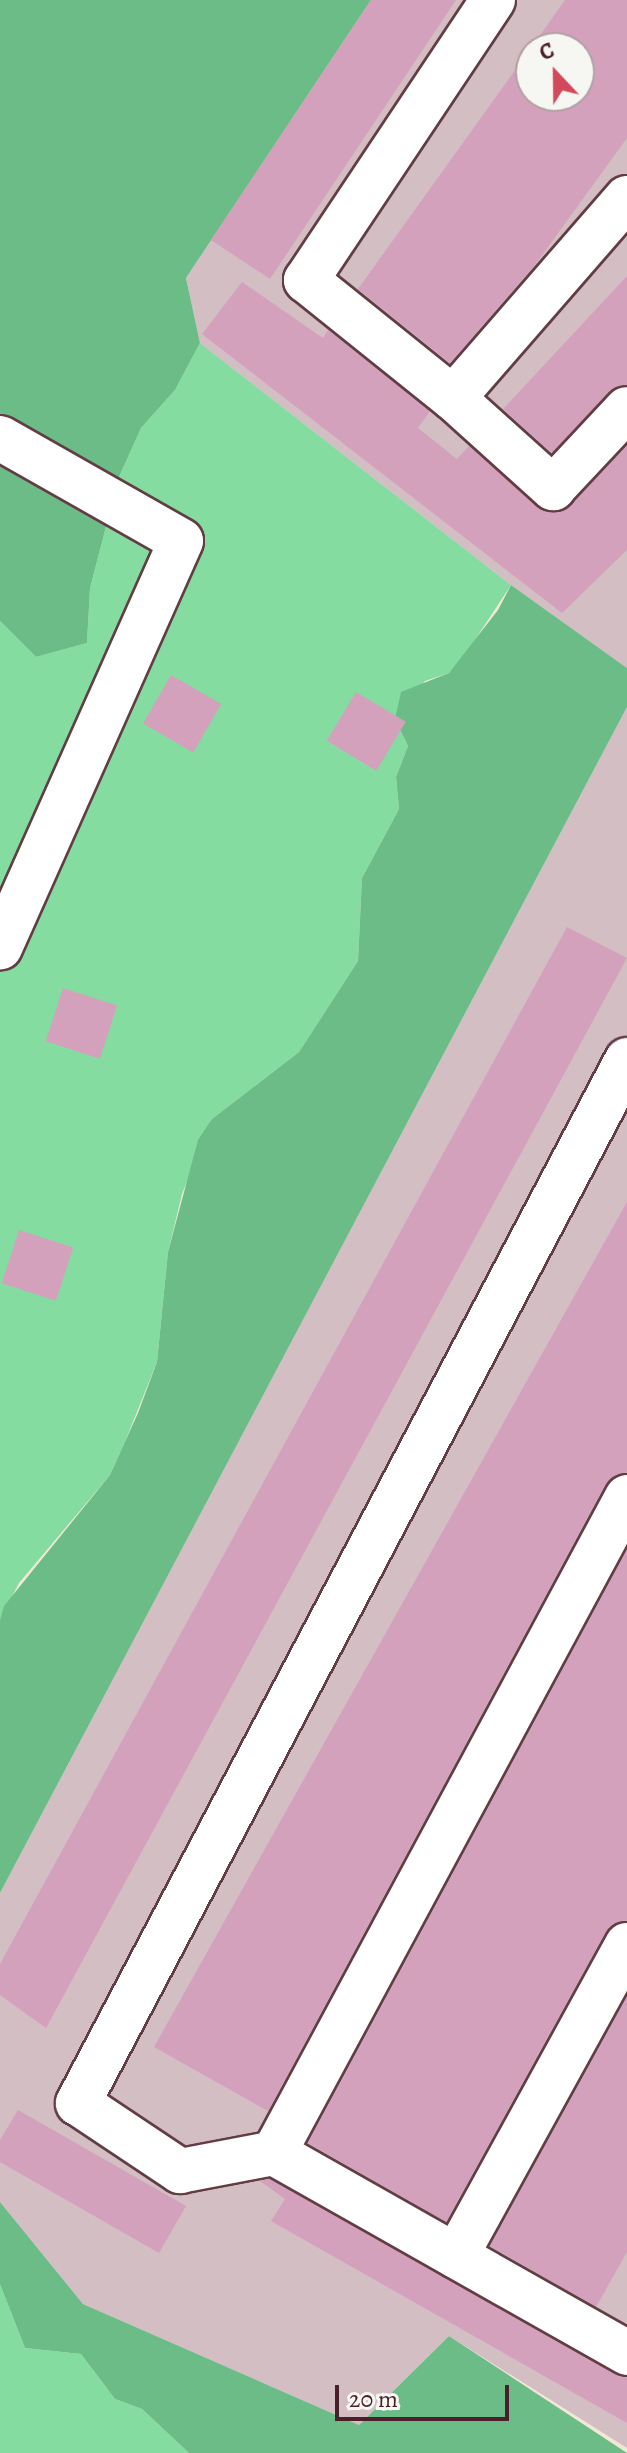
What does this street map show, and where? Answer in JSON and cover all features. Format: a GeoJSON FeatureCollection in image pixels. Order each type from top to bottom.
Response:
{"type":"FeatureCollection","features":[{"type":"Feature","properties":{"kind":"lane"},"geometry":{"type":"LineString","coordinates":[[493,0],[306,280],[453,398],[553,488],[627,409]]}},
{"type":"Feature","properties":{"kind":"lane"},"geometry":{"type":"LineString","coordinates":[[453,398],[627,198]]}},
{"type":"Feature","properties":{"kind":"lane"},"geometry":{"type":"LineString","coordinates":[[0,438],[181,541],[0,947]]}},
{"type":"Feature","properties":{"kind":"lane"},"geometry":{"type":"LineString","coordinates":[[627,1060],[78,2103],[180,2171],[274,2153],[627,2353]]}},
{"type":"Feature","properties":{"kind":"lane"},"geometry":{"type":"LineString","coordinates":[[274,2153],[627,1497]]}},
{"type":"Feature","properties":{"kind":"lane"},"geometry":{"type":"LineString","coordinates":[[456,2256],[627,1945]]}},
{"type":"Feature","properties":{"kind":"shaded area"},"geometry":{"type":"Polygon","coordinates":[[[371,0],[627,0],[627,668],[511,585],[200,343],[186,278],[371,0]]]}},
{"type":"Feature","properties":{"kind":"shaded area"},"geometry":{"type":"Polygon","coordinates":[[[627,707],[627,2448],[449,2336],[359,2425],[83,2304],[0,2202],[0,1893],[627,707]]]}},
{"type":"Feature","properties":{"kind":"green space"},"geometry":{"type":"Polygon","coordinates":[[[0,0],[371,0],[186,278],[200,343],[175,390],[141,428],[119,477],[90,588],[87,643],[36,657],[0,621],[0,0]]]}},
{"type":"Feature","properties":{"kind":"green space"},"geometry":{"type":"Polygon","coordinates":[[[200,343],[511,585],[467,652],[449,673],[425,681],[395,719],[408,746],[396,777],[399,809],[362,878],[358,961],[299,1052],[212,1119],[182,1194],[168,1252],[157,1362],[124,1444],[110,1475],[19,1583],[0,1620],[0,621],[36,657],[87,643],[90,588],[119,477],[141,428],[175,390],[200,343]]]}},
{"type":"Feature","properties":{"kind":"green space"},"geometry":{"type":"Polygon","coordinates":[[[511,585],[627,668],[627,707],[0,1893],[0,1620],[4,1606],[110,1475],[138,1413],[157,1362],[168,1252],[198,1140],[212,1119],[299,1052],[358,961],[362,878],[399,809],[396,777],[408,746],[395,719],[401,692],[449,673],[498,610],[511,585]]]}},
{"type":"Feature","properties":{"kind":"green space"},"geometry":{"type":"Polygon","coordinates":[[[0,2202],[83,2304],[359,2425],[449,2336],[627,2453],[189,2453],[142,2409],[115,2399],[81,2354],[25,2348],[0,2284],[0,2202]]]}},
{"type":"Feature","properties":{"kind":"green space"},"geometry":{"type":"Polygon","coordinates":[[[0,2284],[25,2348],[81,2354],[115,2399],[142,2409],[189,2453],[0,2453],[0,2284]]]}},
{"type":"Feature","properties":{"kind":"building"},"geometry":{"type":"Polygon","coordinates":[[[371,0],[456,0],[270,279],[211,240],[371,0]]]}},
{"type":"Feature","properties":{"kind":"building"},"geometry":{"type":"Polygon","coordinates":[[[565,0],[627,0],[627,138],[535,265],[450,363],[358,289],[515,70],[515,112],[595,112],[595,32],[542,32],[565,0]]]}},
{"type":"Feature","properties":{"kind":"building"},"geometry":{"type":"Polygon","coordinates":[[[627,276],[627,385],[609,392],[552,453],[503,409],[627,276]]]}},
{"type":"Feature","properties":{"kind":"building"},"geometry":{"type":"Polygon","coordinates":[[[242,282],[323,338],[328,330],[430,411],[418,428],[457,459],[469,446],[547,512],[571,505],[627,446],[627,550],[562,613],[202,334],[242,282]]]}},
{"type":"Feature","properties":{"kind":"building"},"geometry":{"type":"Polygon","coordinates":[[[171,675],[221,704],[193,752],[143,723],[171,675]]]}},
{"type":"Feature","properties":{"kind":"building"},"geometry":{"type":"Polygon","coordinates":[[[356,692],[406,722],[376,771],[327,741],[356,692]]]}},
{"type":"Feature","properties":{"kind":"building"},"geometry":{"type":"Polygon","coordinates":[[[567,927],[627,958],[46,2028],[0,1995],[0,1964],[567,927]]]}},
{"type":"Feature","properties":{"kind":"building"},"geometry":{"type":"Polygon","coordinates":[[[63,988],[117,1006],[100,1059],[46,1041],[63,988]]]}},
{"type":"Feature","properties":{"kind":"building"},"geometry":{"type":"Polygon","coordinates":[[[627,1202],[627,1472],[605,1485],[268,2111],[154,2047],[627,1202]]]}},
{"type":"Feature","properties":{"kind":"building"},"geometry":{"type":"Polygon","coordinates":[[[19,1230],[73,1248],[56,1301],[2,1283],[19,1230]]]}},
{"type":"Feature","properties":{"kind":"building"},"geometry":{"type":"Polygon","coordinates":[[[627,1550],[627,1920],[605,1933],[446,2222],[308,2143],[627,1550]]]}},
{"type":"Feature","properties":{"kind":"building"},"geometry":{"type":"Polygon","coordinates":[[[627,1997],[627,2252],[596,2307],[490,2246],[627,1997]]]}},
{"type":"Feature","properties":{"kind":"building"},"geometry":{"type":"Polygon","coordinates":[[[18,2110],[186,2206],[159,2253],[0,2162],[0,2140],[18,2110]]]}},
{"type":"Feature","properties":{"kind":"building"},"geometry":{"type":"Polygon","coordinates":[[[270,2179],[627,2378],[627,2423],[271,2221],[285,2199],[260,2181],[270,2179]]]}}]}
